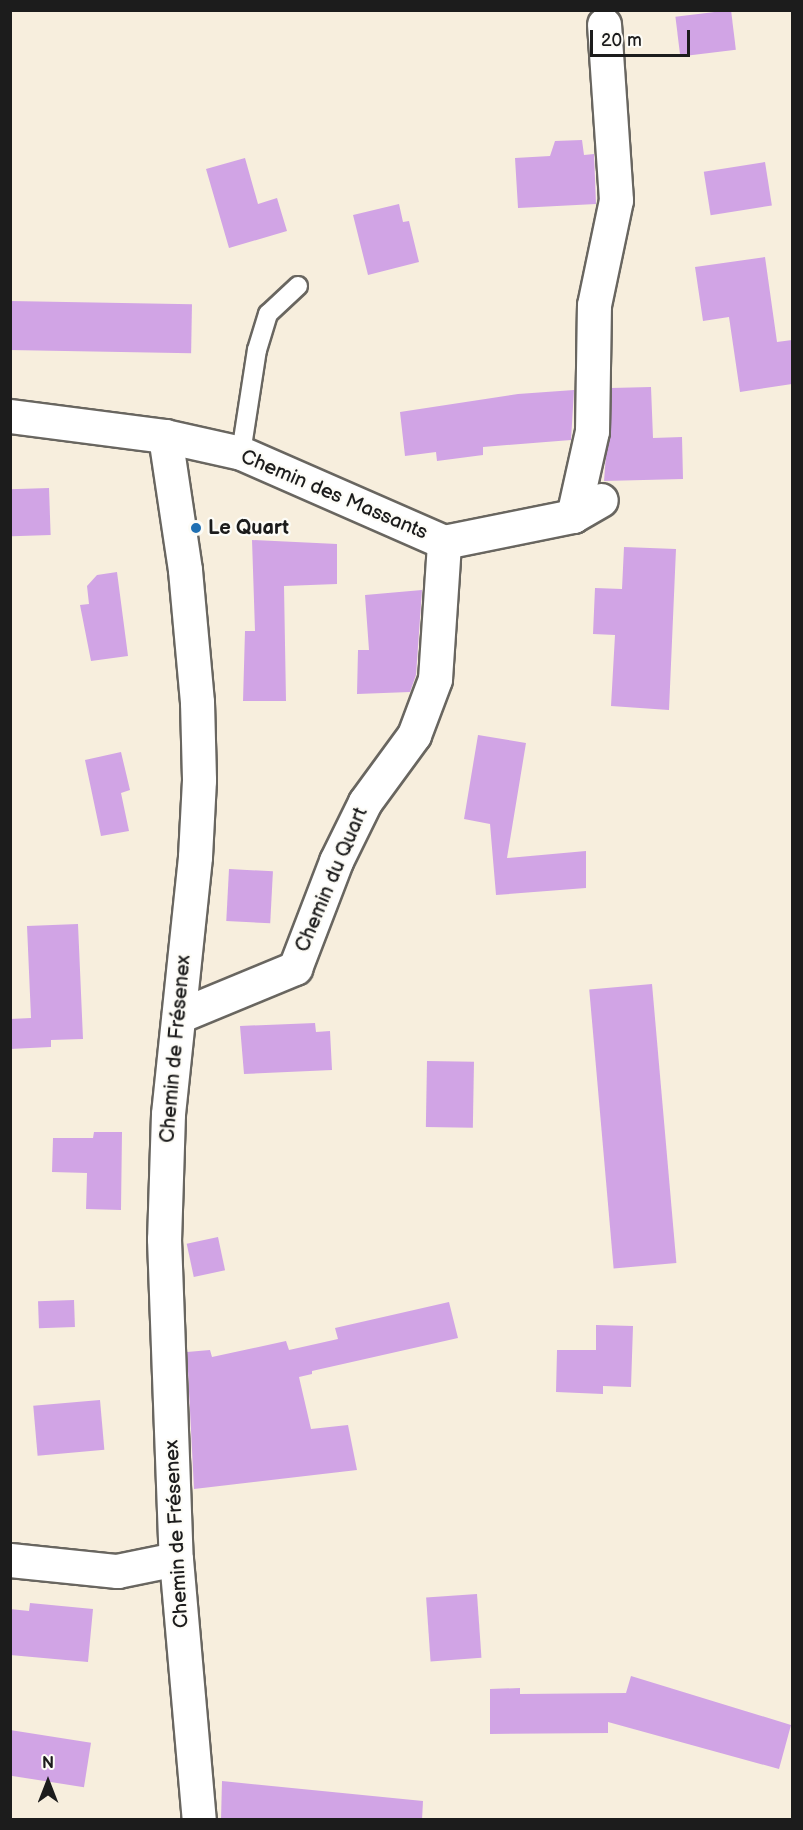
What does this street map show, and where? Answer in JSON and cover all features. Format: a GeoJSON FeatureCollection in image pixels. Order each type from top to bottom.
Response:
{"type":"FeatureCollection","features":[{"type":"Feature","properties":{"kind":"street","name":"Chemin des Massants"},"geometry":{"type":"LineString","coordinates":[[165,436],[241,453],[444,542],[587,508],[592,431],[594,305],[616,200],[604,24]]}},
{"type":"Feature","properties":{"kind":"street"},"geometry":{"type":"LineString","coordinates":[[10,416],[165,436]]}},
{"type":"Feature","properties":{"kind":"street","name":"Chemin de Frésenex"},"geometry":{"type":"LineString","coordinates":[[165,436],[185,570],[198,713],[195,857],[168,1114],[164,1239],[176,1559],[199,1820]]}},
{"type":"Feature","properties":{"kind":"street","name":"Chemin du Quart"},"geometry":{"type":"LineString","coordinates":[[179,1016],[295,968],[336,861],[365,802],[414,735],[435,679],[444,542]]}},
{"type":"Feature","properties":{"kind":"street"},"geometry":{"type":"LineString","coordinates":[[10,1560],[117,1571],[176,1559]]}},
{"type":"Feature","properties":{"kind":"lane"},"geometry":{"type":"LineString","coordinates":[[241,453],[258,350],[268,314],[298,286]]}},
{"type":"Feature","properties":{"kind":"building"},"geometry":{"type":"Polygon","coordinates":[[[731,10],[736,50],[680,57],[675,17],[731,10]]]}},
{"type":"Feature","properties":{"kind":"building"},"geometry":{"type":"Polygon","coordinates":[[[582,140],[584,155],[594,154],[596,204],[518,208],[515,158],[550,156],[555,141],[582,140]]]}},
{"type":"Feature","properties":{"kind":"building"},"geometry":{"type":"Polygon","coordinates":[[[245,158],[258,204],[277,198],[287,231],[229,248],[206,169],[245,158]]]}},
{"type":"Feature","properties":{"kind":"building"},"geometry":{"type":"Polygon","coordinates":[[[765,162],[772,205],[711,215],[704,172],[765,162]]]}},
{"type":"Feature","properties":{"kind":"building"},"geometry":{"type":"Polygon","coordinates":[[[399,204],[403,222],[409,221],[419,262],[368,275],[353,215],[399,204]]]}},
{"type":"Feature","properties":{"kind":"building"},"geometry":{"type":"Polygon","coordinates":[[[765,257],[777,342],[792,340],[792,384],[740,392],[729,317],[703,321],[695,267],[765,257]]]}},
{"type":"Feature","properties":{"kind":"building"},"geometry":{"type":"Polygon","coordinates":[[[10,301],[192,304],[191,353],[10,350],[10,301]]]}},
{"type":"Feature","properties":{"kind":"building"},"geometry":{"type":"Polygon","coordinates":[[[651,387],[653,438],[682,437],[683,479],[604,481],[611,388],[651,387]]]}},
{"type":"Feature","properties":{"kind":"building"},"geometry":{"type":"Polygon","coordinates":[[[574,390],[571,440],[483,447],[483,455],[437,461],[436,452],[405,456],[400,412],[518,394],[574,390]]]}},
{"type":"Feature","properties":{"kind":"building"},"geometry":{"type":"Polygon","coordinates":[[[49,488],[51,535],[12,536],[10,489],[49,488]]]}},
{"type":"Feature","properties":{"kind":"building"},"geometry":{"type":"Polygon","coordinates":[[[252,540],[337,544],[337,584],[284,586],[286,701],[243,701],[245,631],[255,631],[252,540]]]}},
{"type":"Feature","properties":{"kind":"building"},"geometry":{"type":"Polygon","coordinates":[[[624,547],[676,549],[669,710],[611,706],[615,635],[593,634],[595,588],[622,589],[624,547]]]}},
{"type":"Feature","properties":{"kind":"building"},"geometry":{"type":"Polygon","coordinates":[[[117,572],[128,656],[91,661],[80,605],[89,604],[87,586],[97,575],[117,572]]]}},
{"type":"Feature","properties":{"kind":"building"},"geometry":{"type":"Polygon","coordinates":[[[422,590],[416,675],[410,692],[357,694],[358,650],[369,650],[365,595],[422,590]]]}},
{"type":"Feature","properties":{"kind":"building"},"geometry":{"type":"Polygon","coordinates":[[[478,735],[526,743],[507,858],[586,851],[586,888],[496,895],[490,824],[464,819],[478,735]]]}},
{"type":"Feature","properties":{"kind":"building"},"geometry":{"type":"Polygon","coordinates":[[[121,752],[130,790],[121,793],[129,831],[101,836],[85,760],[121,752]]]}},
{"type":"Feature","properties":{"kind":"building"},"geometry":{"type":"Polygon","coordinates":[[[229,869],[273,871],[270,923],[226,921],[229,869]]]}},
{"type":"Feature","properties":{"kind":"building"},"geometry":{"type":"Polygon","coordinates":[[[78,924],[83,1039],[51,1040],[51,1047],[10,1049],[10,1019],[31,1018],[27,926],[78,924]]]}},
{"type":"Feature","properties":{"kind":"building"},"geometry":{"type":"Polygon","coordinates":[[[652,984],[676,1263],[614,1268],[589,989],[652,984]]]}},
{"type":"Feature","properties":{"kind":"building"},"geometry":{"type":"Polygon","coordinates":[[[315,1023],[316,1032],[330,1031],[332,1070],[244,1074],[240,1026],[315,1023]]]}},
{"type":"Feature","properties":{"kind":"building"},"geometry":{"type":"Polygon","coordinates":[[[427,1061],[474,1062],[473,1128],[426,1127],[427,1061]]]}},
{"type":"Feature","properties":{"kind":"building"},"geometry":{"type":"Polygon","coordinates":[[[94,1132],[122,1132],[121,1210],[86,1209],[87,1173],[52,1172],[53,1138],[93,1138],[94,1132]]]}},
{"type":"Feature","properties":{"kind":"building"},"geometry":{"type":"Polygon","coordinates":[[[218,1237],[225,1270],[194,1277],[187,1244],[218,1237]]]}},
{"type":"Feature","properties":{"kind":"building"},"geometry":{"type":"Polygon","coordinates":[[[74,1300],[75,1327],[39,1328],[38,1301],[74,1300]]]}},
{"type":"Feature","properties":{"kind":"building"},"geometry":{"type":"Polygon","coordinates":[[[449,1302],[458,1338],[312,1371],[312,1374],[299,1377],[311,1429],[348,1425],[357,1470],[194,1489],[187,1352],[210,1350],[212,1357],[286,1341],[289,1350],[338,1339],[335,1328],[449,1302]]]}},
{"type":"Feature","properties":{"kind":"building"},"geometry":{"type":"Polygon","coordinates":[[[596,1325],[633,1326],[631,1387],[603,1386],[603,1394],[556,1392],[557,1350],[596,1350],[596,1325]]]}},
{"type":"Feature","properties":{"kind":"building"},"geometry":{"type":"Polygon","coordinates":[[[100,1400],[104,1450],[38,1456],[33,1406],[100,1400]]]}},
{"type":"Feature","properties":{"kind":"building"},"geometry":{"type":"Polygon","coordinates":[[[477,1594],[481,1658],[431,1661],[426,1598],[477,1594]]]}},
{"type":"Feature","properties":{"kind":"building"},"geometry":{"type":"Polygon","coordinates":[[[30,1603],[93,1609],[88,1662],[10,1655],[10,1609],[29,1611],[30,1603]]]}},
{"type":"Feature","properties":{"kind":"building"},"geometry":{"type":"Polygon","coordinates":[[[631,1676],[791,1725],[779,1769],[608,1722],[608,1733],[490,1734],[490,1689],[520,1688],[520,1694],[626,1693],[631,1676]]]}},
{"type":"Feature","properties":{"kind":"building"},"geometry":{"type":"Polygon","coordinates":[[[10,1730],[91,1743],[84,1787],[10,1776],[10,1730]]]}},
{"type":"Feature","properties":{"kind":"building"},"geometry":{"type":"Polygon","coordinates":[[[222,1781],[423,1801],[422,1820],[221,1820],[222,1781]]]}},
{"type":"Feature","properties":{"kind":"place","name":"Le Quart"},"geometry":{"type":"Point","coordinates":[196,528]}}]}
